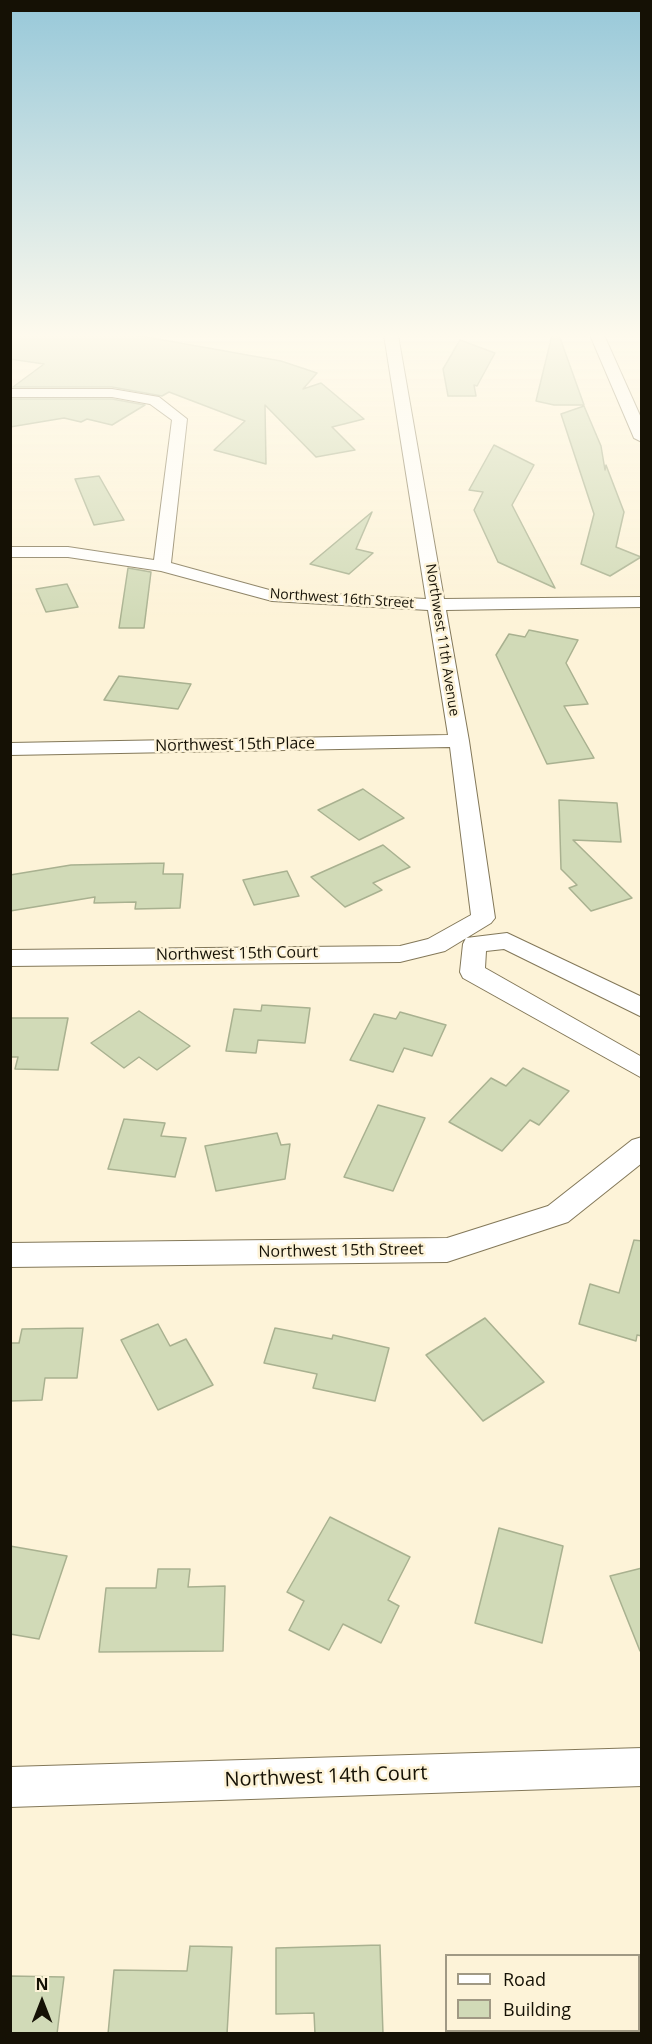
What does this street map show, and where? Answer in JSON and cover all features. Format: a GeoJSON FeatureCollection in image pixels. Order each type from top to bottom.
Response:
{"type":"FeatureCollection","features":[{"type":"Feature","properties":{"kind":"street"},"geometry":{"type":"LineString","coordinates":[[162,566],[179,430]]}},
{"type":"Feature","properties":{"kind":"street","name":"Northwest 11th Avenue"},"geometry":{"type":"LineString","coordinates":[[407,430],[459,741],[483,918],[467,938]]}},
{"type":"Feature","properties":{"kind":"street","name":"Northwest 16th Street"},"geometry":{"type":"LineString","coordinates":[[10,552],[68,552],[162,566],[272,596],[437,605],[642,602]]}},
{"type":"Feature","properties":{"kind":"street","name":"Northwest 15th Place"},"geometry":{"type":"LineString","coordinates":[[10,749],[459,741]]}},
{"type":"Feature","properties":{"kind":"street"},"geometry":{"type":"LineString","coordinates":[[642,1008],[507,941],[467,938],[472,972],[642,1069]]}},
{"type":"Feature","properties":{"kind":"street","name":"Northwest 15th Court"},"geometry":{"type":"LineString","coordinates":[[10,958],[400,954],[467,938]]}},
{"type":"Feature","properties":{"kind":"street","name":"Northwest 15th Street"},"geometry":{"type":"LineString","coordinates":[[10,1255],[447,1250],[558,1214],[642,1147]]}},
{"type":"Feature","properties":{"kind":"street","name":"Northwest 14th Court"},"geometry":{"type":"LineString","coordinates":[[10,1786],[642,1767]]}},
{"type":"Feature","properties":{"kind":"building"},"geometry":{"type":"Polygon","coordinates":[[[235,430],[265,430],[266,464],[214,450],[235,430]]]}},
{"type":"Feature","properties":{"kind":"building"},"geometry":{"type":"Polygon","coordinates":[[[290,430],[335,430],[355,450],[316,457],[290,430]]]}},
{"type":"Feature","properties":{"kind":"building"},"geometry":{"type":"Polygon","coordinates":[[[566,430],[594,430],[601,446],[605,470],[606,465],[624,512],[616,547],[641,557],[610,576],[581,564],[594,514],[566,430]]]}},
{"type":"Feature","properties":{"kind":"building"},"geometry":{"type":"Polygon","coordinates":[[[494,445],[534,465],[512,505],[555,588],[498,562],[474,510],[483,492],[469,490],[494,445]]]}},
{"type":"Feature","properties":{"kind":"building"},"geometry":{"type":"Polygon","coordinates":[[[99,476],[124,520],[94,525],[75,479],[99,476]]]}},
{"type":"Feature","properties":{"kind":"building"},"geometry":{"type":"Polygon","coordinates":[[[372,512],[356,549],[373,553],[349,574],[310,564],[372,512]]]}},
{"type":"Feature","properties":{"kind":"building"},"geometry":{"type":"Polygon","coordinates":[[[128,568],[151,572],[144,628],[119,628],[128,568]]]}},
{"type":"Feature","properties":{"kind":"building"},"geometry":{"type":"Polygon","coordinates":[[[67,584],[78,607],[46,612],[36,589],[67,584]]]}},
{"type":"Feature","properties":{"kind":"building"},"geometry":{"type":"Polygon","coordinates":[[[529,630],[578,640],[566,663],[588,704],[564,706],[594,758],[547,764],[496,655],[509,634],[525,637],[529,630]]]}},
{"type":"Feature","properties":{"kind":"building"},"geometry":{"type":"Polygon","coordinates":[[[119,676],[191,684],[178,709],[104,700],[119,676]]]}},
{"type":"Feature","properties":{"kind":"building"},"geometry":{"type":"Polygon","coordinates":[[[363,789],[404,818],[359,840],[318,810],[363,789]]]}},
{"type":"Feature","properties":{"kind":"building"},"geometry":{"type":"Polygon","coordinates":[[[559,800],[617,803],[621,842],[573,840],[632,898],[591,911],[569,888],[577,885],[561,869],[559,800]]]}},
{"type":"Feature","properties":{"kind":"building"},"geometry":{"type":"Polygon","coordinates":[[[383,845],[410,867],[373,883],[382,890],[345,907],[311,877],[383,845]]]}},
{"type":"Feature","properties":{"kind":"building"},"geometry":{"type":"Polygon","coordinates":[[[164,863],[163,874],[183,874],[180,908],[135,909],[136,902],[94,903],[95,897],[10,911],[10,875],[71,865],[164,863]]]}},
{"type":"Feature","properties":{"kind":"building"},"geometry":{"type":"Polygon","coordinates":[[[287,871],[299,896],[254,905],[243,880],[287,871]]]}},
{"type":"Feature","properties":{"kind":"building"},"geometry":{"type":"Polygon","coordinates":[[[262,1005],[310,1008],[305,1043],[258,1040],[256,1053],[226,1051],[234,1009],[261,1011],[262,1005]]]}},
{"type":"Feature","properties":{"kind":"building"},"geometry":{"type":"Polygon","coordinates":[[[139,1011],[190,1046],[157,1070],[139,1057],[124,1068],[91,1043],[139,1011]]]}},
{"type":"Feature","properties":{"kind":"building"},"geometry":{"type":"Polygon","coordinates":[[[400,1012],[446,1025],[432,1056],[404,1048],[393,1072],[350,1060],[374,1014],[396,1019],[400,1012]]]}},
{"type":"Feature","properties":{"kind":"building"},"geometry":{"type":"Polygon","coordinates":[[[10,1018],[68,1018],[58,1070],[15,1069],[18,1057],[10,1057],[10,1018]]]}},
{"type":"Feature","properties":{"kind":"building"},"geometry":{"type":"Polygon","coordinates":[[[523,1068],[569,1091],[539,1125],[530,1120],[502,1151],[449,1122],[491,1078],[506,1086],[523,1068]]]}},
{"type":"Feature","properties":{"kind":"building"},"geometry":{"type":"Polygon","coordinates":[[[378,1105],[425,1118],[393,1191],[344,1177],[378,1105]]]}},
{"type":"Feature","properties":{"kind":"building"},"geometry":{"type":"Polygon","coordinates":[[[124,1119],[165,1123],[161,1136],[186,1138],[175,1177],[108,1169],[124,1119]]]}},
{"type":"Feature","properties":{"kind":"building"},"geometry":{"type":"Polygon","coordinates":[[[277,1133],[281,1145],[290,1144],[285,1179],[216,1191],[205,1146],[277,1133]]]}},
{"type":"Feature","properties":{"kind":"building"},"geometry":{"type":"Polygon","coordinates":[[[634,1240],[642,1241],[642,1336],[637,1335],[636,1341],[579,1324],[590,1284],[619,1293],[634,1240]]]}},
{"type":"Feature","properties":{"kind":"building"},"geometry":{"type":"Polygon","coordinates":[[[485,1318],[544,1382],[483,1421],[426,1355],[485,1318]]]}},
{"type":"Feature","properties":{"kind":"building"},"geometry":{"type":"Polygon","coordinates":[[[158,1324],[170,1346],[186,1339],[213,1385],[158,1410],[121,1340],[158,1324]]]}},
{"type":"Feature","properties":{"kind":"building"},"geometry":{"type":"Polygon","coordinates":[[[83,1328],[77,1378],[45,1378],[42,1400],[10,1401],[10,1343],[19,1343],[22,1329],[83,1328]]]}},
{"type":"Feature","properties":{"kind":"building"},"geometry":{"type":"Polygon","coordinates":[[[275,1328],[332,1339],[333,1335],[389,1348],[375,1401],[313,1388],[317,1374],[264,1363],[275,1328]]]}},
{"type":"Feature","properties":{"kind":"building"},"geometry":{"type":"Polygon","coordinates":[[[330,1517],[410,1557],[388,1600],[399,1606],[381,1643],[343,1624],[329,1650],[289,1630],[304,1601],[287,1592],[330,1517]]]}},
{"type":"Feature","properties":{"kind":"building"},"geometry":{"type":"Polygon","coordinates":[[[499,1528],[563,1546],[542,1643],[475,1623],[499,1528]]]}},
{"type":"Feature","properties":{"kind":"building"},"geometry":{"type":"Polygon","coordinates":[[[10,1546],[67,1556],[39,1639],[10,1634],[10,1546]]]}},
{"type":"Feature","properties":{"kind":"building"},"geometry":{"type":"Polygon","coordinates":[[[642,1568],[642,1651],[640,1651],[610,1576],[642,1568]]]}},
{"type":"Feature","properties":{"kind":"building"},"geometry":{"type":"Polygon","coordinates":[[[158,1569],[190,1569],[188,1587],[225,1586],[223,1651],[99,1652],[106,1588],[156,1588],[158,1569]]]}},
{"type":"Feature","properties":{"kind":"building"},"geometry":{"type":"Polygon","coordinates":[[[380,1945],[383,2034],[315,2034],[314,2013],[276,2014],[276,1948],[380,1945]]]}},
{"type":"Feature","properties":{"kind":"building"},"geometry":{"type":"Polygon","coordinates":[[[190,1946],[232,1947],[227,2034],[108,2034],[114,1970],[187,1971],[190,1946]]]}},
{"type":"Feature","properties":{"kind":"building"},"geometry":{"type":"Polygon","coordinates":[[[10,1976],[64,1977],[57,2034],[10,2034],[10,1976]]]}}]}
